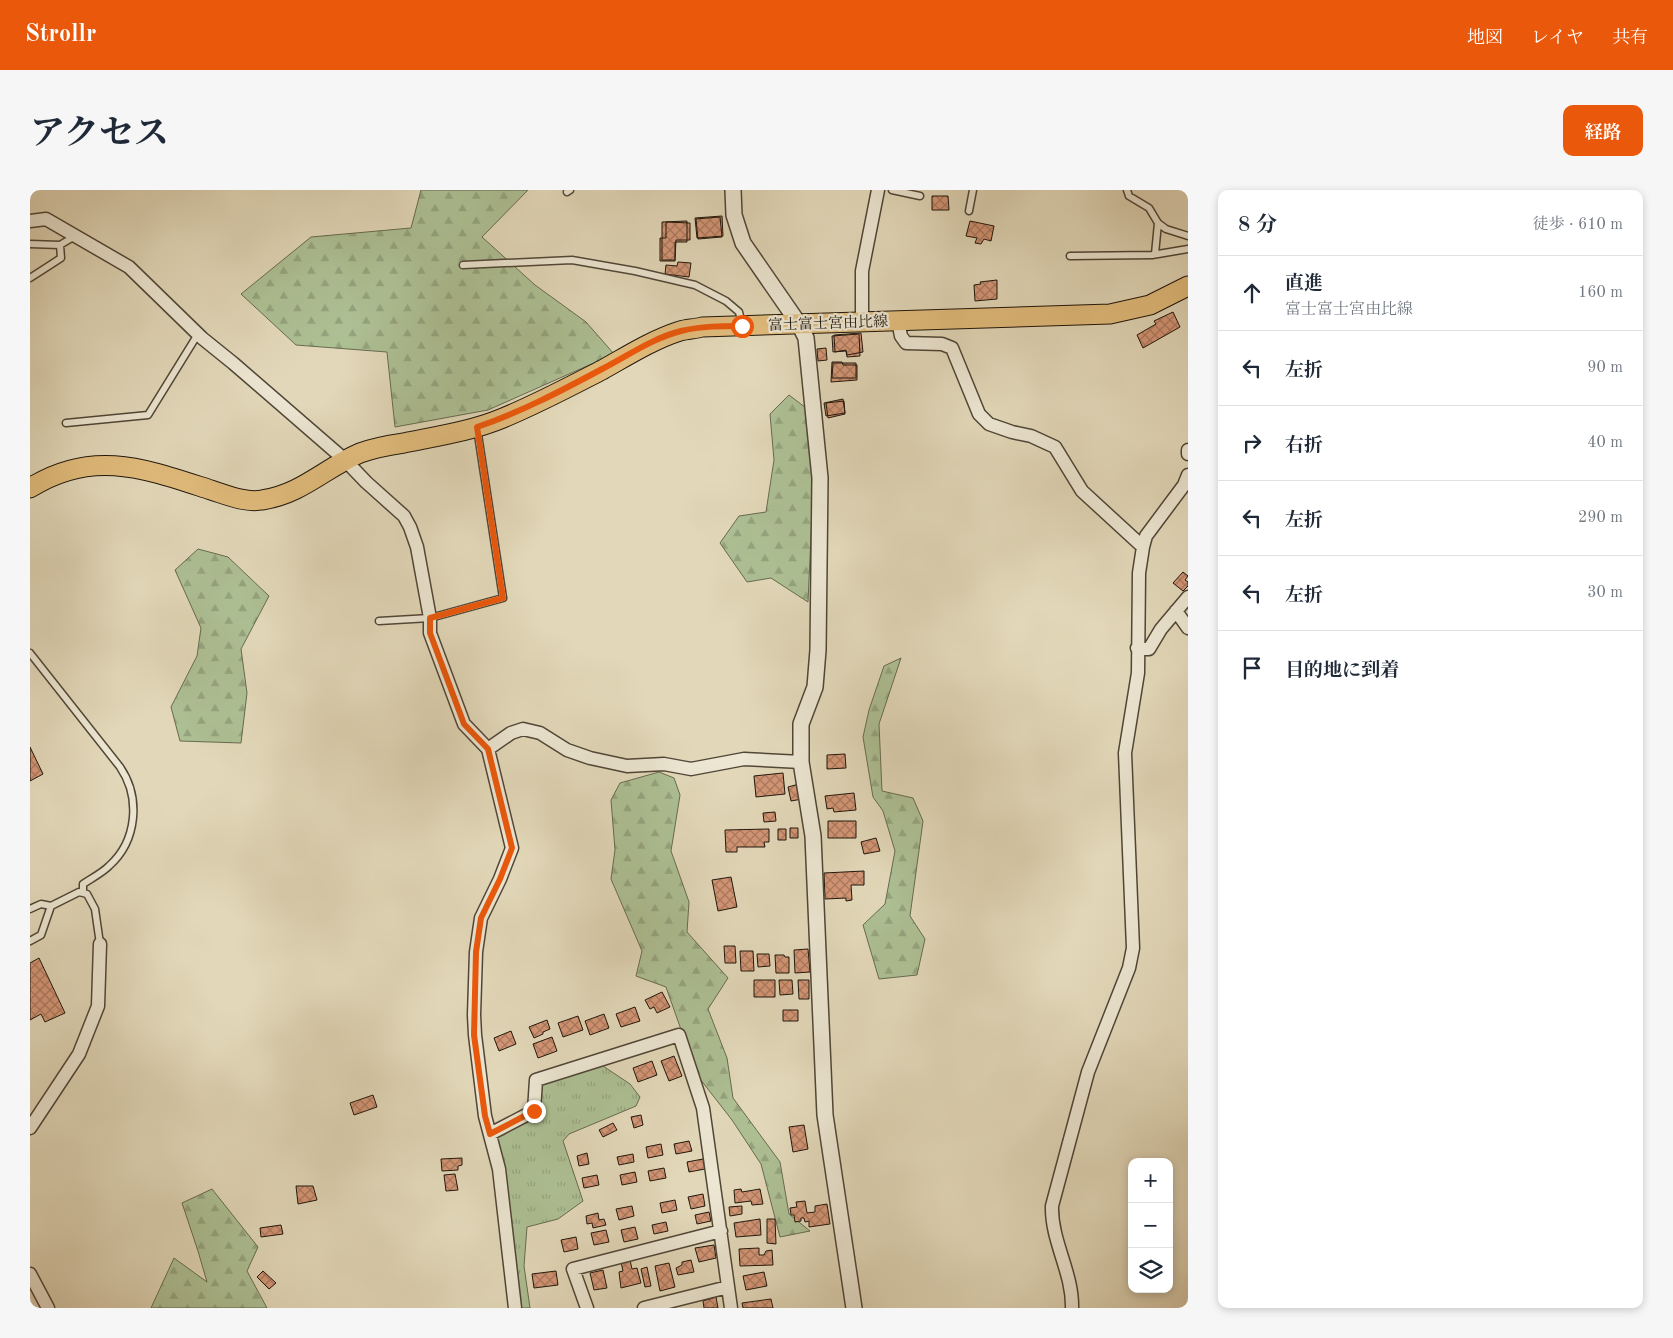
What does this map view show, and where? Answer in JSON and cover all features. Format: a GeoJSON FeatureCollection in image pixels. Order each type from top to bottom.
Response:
{"type":"FeatureCollection","features":[{"type":"Feature","properties":{"kind":"main road","name":"富士富士宮由比線"},"geometry":{"type":"LineString","coordinates":[[30,488],[56,474],[82,467],[126,466],[159,474],[241,500],[260,501],[296,490],[345,460],[371,450],[477,427],[502,419],[545,400],[650,344],[680,331],[702,327],[1110,314],[1150,305],[1187,285]]}},
{"type":"Feature","properties":{"kind":"street"},"geometry":{"type":"LineString","coordinates":[[734,190],[734,215],[743,243],[799,324],[806,338],[820,478],[818,640],[815,687],[801,724],[801,762],[814,836],[825,1115],[854,1308]]}},
{"type":"Feature","properties":{"kind":"street"},"geometry":{"type":"LineString","coordinates":[[862,321],[862,271],[878,190]]}},
{"type":"Feature","properties":{"kind":"street"},"geometry":{"type":"LineString","coordinates":[[30,221],[46,219],[129,267],[198,334],[345,460],[404,516],[410,527],[417,546],[430,618],[430,633],[464,724],[488,749],[512,848],[500,879],[481,918],[476,952],[474,1035],[485,1116],[499,1169],[515,1308]]}},
{"type":"Feature","properties":{"kind":"street"},"geometry":{"type":"LineString","coordinates":[[898,321],[901,336],[906,343],[942,344],[952,348],[980,414],[989,424],[1031,436],[1055,446],[1082,491],[1143,546]]}},
{"type":"Feature","properties":{"kind":"street"},"geometry":{"type":"LineString","coordinates":[[1072,1308],[1068,1279],[1052,1219],[1052,1206],[1088,1072],[1129,968],[1133,948],[1125,753],[1138,673],[1139,573],[1146,536],[1184,485],[1188,475]]}},
{"type":"Feature","properties":{"kind":"street"},"geometry":{"type":"LineString","coordinates":[[1137,648],[1149,649],[1161,629],[1188,597]]}},
{"type":"Feature","properties":{"kind":"street"},"geometry":{"type":"LineString","coordinates":[[1176,611],[1188,628]]}},
{"type":"Feature","properties":{"kind":"street"},"geometry":{"type":"LineString","coordinates":[[488,749],[511,732],[523,729],[540,733],[567,750],[590,758],[627,766],[664,764],[691,769],[744,759],[801,762]]}},
{"type":"Feature","properties":{"kind":"street"},"geometry":{"type":"LineString","coordinates":[[30,1128],[78,1054],[98,1006],[100,944]]}},
{"type":"Feature","properties":{"kind":"street"},"geometry":{"type":"LineString","coordinates":[[490,1134],[534,1111],[536,1080],[679,1035],[703,1108],[731,1308]]}},
{"type":"Feature","properties":{"kind":"street"},"geometry":{"type":"LineString","coordinates":[[587,1308],[573,1269],[721,1231]]}},
{"type":"Feature","properties":{"kind":"street"},"geometry":{"type":"LineString","coordinates":[[30,1274],[48,1308]]}},
{"type":"Feature","properties":{"kind":"street"},"geometry":{"type":"LineString","coordinates":[[644,1308],[728,1287]]}},
{"type":"Feature","properties":{"kind":"lane"},"geometry":{"type":"LineString","coordinates":[[892,190],[920,196]]}},
{"type":"Feature","properties":{"kind":"lane"},"geometry":{"type":"LineString","coordinates":[[969,211],[973,190]]}},
{"type":"Feature","properties":{"kind":"lane"},"geometry":{"type":"LineString","coordinates":[[1127,190],[1129,196],[1150,208],[1158,223],[1175,233],[1188,236]]}},
{"type":"Feature","properties":{"kind":"lane"},"geometry":{"type":"LineString","coordinates":[[1156,254],[1158,223]]}},
{"type":"Feature","properties":{"kind":"lane"},"geometry":{"type":"LineString","coordinates":[[30,244],[60,246],[75,236]]}},
{"type":"Feature","properties":{"kind":"lane"},"geometry":{"type":"LineString","coordinates":[[30,278],[61,258],[60,246]]}},
{"type":"Feature","properties":{"kind":"lane"},"geometry":{"type":"LineString","coordinates":[[1070,256],[1156,254],[1188,249]]}},
{"type":"Feature","properties":{"kind":"lane"},"geometry":{"type":"LineString","coordinates":[[463,265],[572,260],[635,271],[695,285],[726,301],[739,312],[742,326]]}},
{"type":"Feature","properties":{"kind":"lane"},"geometry":{"type":"LineString","coordinates":[[66,423],[148,414],[198,334]]}},
{"type":"Feature","properties":{"kind":"lane"},"geometry":{"type":"LineString","coordinates":[[379,621],[430,618],[503,598],[477,427]]}},
{"type":"Feature","properties":{"kind":"lane"},"geometry":{"type":"LineString","coordinates":[[30,653],[120,767],[131,789],[134,813],[129,837],[123,849],[109,867],[83,884],[83,893]]}},
{"type":"Feature","properties":{"kind":"lane"},"geometry":{"type":"LineString","coordinates":[[30,909],[41,904],[51,906],[79,892],[86,894],[95,909],[100,944]]}},
{"type":"Feature","properties":{"kind":"lane"},"geometry":{"type":"LineString","coordinates":[[30,941],[41,936],[51,906]]}},
{"type":"Feature","properties":{"kind":"green space"},"geometry":{"type":"Polygon","coordinates":[[[421,190],[528,190],[482,237],[535,285],[586,322],[614,354],[488,410],[395,427],[387,352],[296,345],[241,294],[311,237],[411,228],[421,190]]]}},
{"type":"Feature","properties":{"kind":"green space"},"geometry":{"type":"Polygon","coordinates":[[[789,395],[806,408],[812,462],[813,491],[808,602],[771,578],[747,582],[720,543],[739,516],[766,512],[774,460],[770,414],[789,395]]]}},
{"type":"Feature","properties":{"kind":"green space"},"geometry":{"type":"Polygon","coordinates":[[[198,549],[228,557],[269,596],[241,649],[247,693],[241,743],[180,741],[171,707],[197,656],[201,628],[175,570],[198,549]]]}},
{"type":"Feature","properties":{"kind":"green space"},"geometry":{"type":"Polygon","coordinates":[[[901,658],[879,724],[882,791],[913,798],[923,821],[910,916],[925,939],[917,975],[879,979],[863,925],[885,904],[895,851],[883,811],[873,797],[863,737],[869,710],[884,666],[901,658]]]}},
{"type":"Feature","properties":{"kind":"green space"},"geometry":{"type":"Polygon","coordinates":[[[659,772],[674,778],[680,795],[671,851],[689,902],[687,932],[728,978],[708,1009],[727,1058],[733,1098],[780,1162],[789,1214],[810,1231],[780,1237],[761,1164],[732,1120],[697,1075],[666,987],[636,976],[642,951],[611,879],[615,850],[611,800],[620,783],[659,772]]]}},
{"type":"Feature","properties":{"kind":"green space"},"geometry":{"type":"Polygon","coordinates":[[[603,1066],[630,1084],[640,1097],[636,1106],[569,1134],[563,1141],[583,1201],[558,1219],[527,1227],[524,1266],[530,1308],[515,1308],[491,1138],[536,1109],[536,1080],[603,1066]]]}},
{"type":"Feature","properties":{"kind":"green space"},"geometry":{"type":"Polygon","coordinates":[[[212,1189],[258,1247],[247,1271],[267,1308],[151,1308],[174,1258],[207,1282],[182,1203],[212,1189]]]}},
{"type":"Feature","properties":{"kind":"building"},"geometry":{"type":"Polygon","coordinates":[[[932,196],[948,196],[949,210],[932,210],[932,196]]]}},
{"type":"Feature","properties":{"kind":"building"},"geometry":{"type":"Polygon","coordinates":[[[722,216],[723,236],[697,238],[695,218],[722,216]]]}},
{"type":"Feature","properties":{"kind":"building"},"geometry":{"type":"Polygon","coordinates":[[[720,217],[722,237],[698,239],[696,219],[720,217]]]}},
{"type":"Feature","properties":{"kind":"building"},"geometry":{"type":"Polygon","coordinates":[[[687,221],[687,242],[675,242],[675,260],[662,260],[662,222],[687,221]]]}},
{"type":"Feature","properties":{"kind":"building"},"geometry":{"type":"Polygon","coordinates":[[[970,221],[994,226],[991,241],[984,239],[981,244],[975,243],[977,238],[966,236],[970,221]]]}},
{"type":"Feature","properties":{"kind":"building"},"geometry":{"type":"Polygon","coordinates":[[[666,222],[690,223],[690,240],[676,240],[675,261],[660,261],[660,238],[666,238],[666,222]]]}},
{"type":"Feature","properties":{"kind":"building"},"geometry":{"type":"Polygon","coordinates":[[[678,262],[691,263],[689,277],[665,274],[666,265],[677,266],[678,262]]]}},
{"type":"Feature","properties":{"kind":"building"},"geometry":{"type":"Polygon","coordinates":[[[997,280],[997,299],[975,301],[974,285],[981,284],[980,282],[997,280]]]}},
{"type":"Feature","properties":{"kind":"building"},"geometry":{"type":"Polygon","coordinates":[[[1173,312],[1180,327],[1143,348],[1137,335],[1156,324],[1154,321],[1173,312]]]}},
{"type":"Feature","properties":{"kind":"building"},"geometry":{"type":"Polygon","coordinates":[[[861,333],[863,352],[847,355],[846,350],[835,352],[834,335],[861,333]]]}},
{"type":"Feature","properties":{"kind":"building"},"geometry":{"type":"Polygon","coordinates":[[[859,334],[860,356],[847,357],[846,351],[833,352],[832,336],[859,334]]]}},
{"type":"Feature","properties":{"kind":"building"},"geometry":{"type":"Polygon","coordinates":[[[826,348],[827,360],[818,361],[817,349],[826,348]]]}},
{"type":"Feature","properties":{"kind":"building"},"geometry":{"type":"Polygon","coordinates":[[[832,362],[842,362],[843,365],[857,365],[857,380],[831,382],[832,362]]]}},
{"type":"Feature","properties":{"kind":"building"},"geometry":{"type":"Polygon","coordinates":[[[833,363],[856,363],[856,378],[832,378],[833,363]]]}},
{"type":"Feature","properties":{"kind":"building"},"geometry":{"type":"Polygon","coordinates":[[[843,399],[845,413],[826,416],[824,403],[843,399]]]}},
{"type":"Feature","properties":{"kind":"building"},"geometry":{"type":"Polygon","coordinates":[[[844,401],[845,414],[828,418],[826,403],[844,401]]]}},
{"type":"Feature","properties":{"kind":"building"},"geometry":{"type":"Polygon","coordinates":[[[1183,572],[1188,576],[1185,580],[1188,582],[1188,586],[1183,591],[1173,583],[1183,572]]]}},
{"type":"Feature","properties":{"kind":"building"},"geometry":{"type":"Polygon","coordinates":[[[30,747],[43,774],[30,781],[30,747]]]}},
{"type":"Feature","properties":{"kind":"building"},"geometry":{"type":"Polygon","coordinates":[[[845,754],[846,768],[827,769],[827,755],[845,754]]]}},
{"type":"Feature","properties":{"kind":"building"},"geometry":{"type":"Polygon","coordinates":[[[783,773],[785,794],[756,797],[754,776],[783,773]]]}},
{"type":"Feature","properties":{"kind":"building"},"geometry":{"type":"Polygon","coordinates":[[[799,784],[802,799],[791,801],[788,787],[799,784]]]}},
{"type":"Feature","properties":{"kind":"building"},"geometry":{"type":"Polygon","coordinates":[[[854,793],[856,810],[834,812],[833,808],[827,809],[825,796],[854,793]]]}},
{"type":"Feature","properties":{"kind":"building"},"geometry":{"type":"Polygon","coordinates":[[[775,812],[776,821],[764,822],[763,813],[775,812]]]}},
{"type":"Feature","properties":{"kind":"building"},"geometry":{"type":"Polygon","coordinates":[[[828,821],[856,821],[856,838],[828,838],[828,821]]]}},
{"type":"Feature","properties":{"kind":"building"},"geometry":{"type":"Polygon","coordinates":[[[790,828],[798,828],[798,838],[790,838],[790,828]]]}},
{"type":"Feature","properties":{"kind":"building"},"geometry":{"type":"Polygon","coordinates":[[[769,829],[769,842],[764,842],[765,847],[737,847],[737,852],[726,852],[725,830],[769,829]]]}},
{"type":"Feature","properties":{"kind":"building"},"geometry":{"type":"Polygon","coordinates":[[[778,829],[786,829],[786,840],[778,840],[778,829]]]}},
{"type":"Feature","properties":{"kind":"building"},"geometry":{"type":"Polygon","coordinates":[[[876,838],[880,851],[864,854],[861,842],[876,838]]]}},
{"type":"Feature","properties":{"kind":"building"},"geometry":{"type":"Polygon","coordinates":[[[864,871],[864,885],[851,885],[852,900],[846,901],[846,898],[825,899],[824,873],[864,871]]]}},
{"type":"Feature","properties":{"kind":"building"},"geometry":{"type":"Polygon","coordinates":[[[731,877],[737,907],[718,911],[712,880],[731,877]]]}},
{"type":"Feature","properties":{"kind":"building"},"geometry":{"type":"Polygon","coordinates":[[[724,946],[735,946],[736,963],[725,963],[724,946]]]}},
{"type":"Feature","properties":{"kind":"building"},"geometry":{"type":"Polygon","coordinates":[[[808,949],[810,972],[795,973],[794,950],[808,949]]]}},
{"type":"Feature","properties":{"kind":"building"},"geometry":{"type":"Polygon","coordinates":[[[740,951],[753,951],[754,971],[741,971],[740,951]]]}},
{"type":"Feature","properties":{"kind":"building"},"geometry":{"type":"Polygon","coordinates":[[[757,954],[769,954],[770,966],[758,967],[757,954]]]}},
{"type":"Feature","properties":{"kind":"building"},"geometry":{"type":"Polygon","coordinates":[[[775,955],[789,957],[789,973],[776,973],[775,955]]]}},
{"type":"Feature","properties":{"kind":"building"},"geometry":{"type":"Polygon","coordinates":[[[39,958],[65,1013],[45,1022],[41,1014],[30,1020],[30,963],[39,958]]]}},
{"type":"Feature","properties":{"kind":"building"},"geometry":{"type":"Polygon","coordinates":[[[754,980],[775,980],[775,997],[754,997],[754,980]]]}},
{"type":"Feature","properties":{"kind":"building"},"geometry":{"type":"Polygon","coordinates":[[[779,980],[792,980],[793,994],[780,995],[779,980]]]}},
{"type":"Feature","properties":{"kind":"building"},"geometry":{"type":"Polygon","coordinates":[[[798,980],[809,980],[809,999],[799,999],[798,980]]]}},
{"type":"Feature","properties":{"kind":"building"},"geometry":{"type":"Polygon","coordinates":[[[662,992],[670,1007],[657,1013],[654,1007],[650,1009],[645,1000],[662,992]]]}},
{"type":"Feature","properties":{"kind":"building"},"geometry":{"type":"Polygon","coordinates":[[[635,1007],[640,1021],[621,1027],[616,1014],[635,1007]]]}},
{"type":"Feature","properties":{"kind":"building"},"geometry":{"type":"Polygon","coordinates":[[[783,1010],[798,1010],[798,1021],[783,1021],[783,1010]]]}},
{"type":"Feature","properties":{"kind":"building"},"geometry":{"type":"Polygon","coordinates":[[[604,1014],[609,1028],[590,1035],[585,1021],[604,1014]]]}},
{"type":"Feature","properties":{"kind":"building"},"geometry":{"type":"Polygon","coordinates":[[[578,1016],[583,1030],[563,1037],[558,1023],[578,1016]]]}},
{"type":"Feature","properties":{"kind":"building"},"geometry":{"type":"Polygon","coordinates":[[[547,1020],[550,1029],[534,1038],[529,1027],[547,1020]]]}},
{"type":"Feature","properties":{"kind":"building"},"geometry":{"type":"Polygon","coordinates":[[[511,1031],[516,1044],[499,1051],[494,1038],[511,1031]]]}},
{"type":"Feature","properties":{"kind":"building"},"geometry":{"type":"Polygon","coordinates":[[[552,1037],[557,1051],[538,1058],[533,1044],[552,1037]]]}},
{"type":"Feature","properties":{"kind":"building"},"geometry":{"type":"Polygon","coordinates":[[[674,1056],[682,1076],[669,1081],[661,1061],[674,1056]]]}},
{"type":"Feature","properties":{"kind":"building"},"geometry":{"type":"Polygon","coordinates":[[[652,1061],[657,1075],[638,1082],[633,1068],[652,1061]]]}},
{"type":"Feature","properties":{"kind":"building"},"geometry":{"type":"Polygon","coordinates":[[[373,1095],[377,1107],[354,1115],[350,1103],[373,1095]]]}},
{"type":"Feature","properties":{"kind":"building"},"geometry":{"type":"Polygon","coordinates":[[[641,1115],[643,1125],[634,1128],[631,1117],[641,1115]]]}},
{"type":"Feature","properties":{"kind":"building"},"geometry":{"type":"Polygon","coordinates":[[[613,1123],[617,1130],[603,1137],[599,1130],[613,1123]]]}},
{"type":"Feature","properties":{"kind":"building"},"geometry":{"type":"Polygon","coordinates":[[[804,1125],[808,1149],[793,1152],[789,1127],[804,1125]]]}},
{"type":"Feature","properties":{"kind":"building"},"geometry":{"type":"Polygon","coordinates":[[[689,1141],[692,1151],[676,1154],[674,1144],[689,1141]]]}},
{"type":"Feature","properties":{"kind":"building"},"geometry":{"type":"Polygon","coordinates":[[[661,1144],[663,1155],[648,1158],[646,1147],[661,1144]]]}},
{"type":"Feature","properties":{"kind":"building"},"geometry":{"type":"Polygon","coordinates":[[[587,1153],[589,1164],[579,1166],[577,1156],[587,1153]]]}},
{"type":"Feature","properties":{"kind":"building"},"geometry":{"type":"Polygon","coordinates":[[[633,1154],[634,1162],[619,1165],[617,1157],[633,1154]]]}},
{"type":"Feature","properties":{"kind":"building"},"geometry":{"type":"Polygon","coordinates":[[[462,1158],[462,1165],[458,1166],[458,1170],[442,1171],[441,1159],[462,1158]]]}},
{"type":"Feature","properties":{"kind":"building"},"geometry":{"type":"Polygon","coordinates":[[[703,1159],[705,1169],[689,1172],[687,1162],[703,1159]]]}},
{"type":"Feature","properties":{"kind":"building"},"geometry":{"type":"Polygon","coordinates":[[[664,1168],[666,1178],[650,1181],[648,1171],[664,1168]]]}},
{"type":"Feature","properties":{"kind":"building"},"geometry":{"type":"Polygon","coordinates":[[[635,1172],[637,1182],[622,1185],[620,1175],[635,1172]]]}},
{"type":"Feature","properties":{"kind":"building"},"geometry":{"type":"Polygon","coordinates":[[[455,1174],[458,1190],[446,1191],[444,1175],[455,1174]]]}},
{"type":"Feature","properties":{"kind":"building"},"geometry":{"type":"Polygon","coordinates":[[[597,1175],[599,1185],[584,1188],[582,1178],[597,1175]]]}},
{"type":"Feature","properties":{"kind":"building"},"geometry":{"type":"Polygon","coordinates":[[[296,1186],[313,1186],[317,1200],[298,1204],[296,1186]]]}},
{"type":"Feature","properties":{"kind":"building"},"geometry":{"type":"Polygon","coordinates":[[[741,1189],[742,1192],[760,1189],[763,1204],[752,1205],[751,1201],[735,1203],[734,1190],[741,1189]]]}},
{"type":"Feature","properties":{"kind":"building"},"geometry":{"type":"Polygon","coordinates":[[[703,1194],[705,1206],[691,1209],[688,1197],[703,1194]]]}},
{"type":"Feature","properties":{"kind":"building"},"geometry":{"type":"Polygon","coordinates":[[[675,1200],[677,1210],[662,1213],[660,1203],[675,1200]]]}},
{"type":"Feature","properties":{"kind":"building"},"geometry":{"type":"Polygon","coordinates":[[[805,1201],[807,1213],[815,1212],[815,1206],[827,1204],[830,1224],[809,1227],[809,1221],[805,1222],[804,1218],[801,1218],[801,1221],[795,1222],[790,1208],[797,1207],[796,1202],[805,1201]]]}},
{"type":"Feature","properties":{"kind":"building"},"geometry":{"type":"Polygon","coordinates":[[[632,1206],[634,1216],[619,1220],[616,1209],[632,1206]]]}},
{"type":"Feature","properties":{"kind":"building"},"geometry":{"type":"Polygon","coordinates":[[[742,1206],[742,1214],[730,1216],[729,1207],[742,1206]]]}},
{"type":"Feature","properties":{"kind":"building"},"geometry":{"type":"Polygon","coordinates":[[[709,1212],[711,1221],[697,1224],[695,1215],[709,1212]]]}},
{"type":"Feature","properties":{"kind":"building"},"geometry":{"type":"Polygon","coordinates":[[[598,1213],[599,1220],[604,1219],[606,1225],[593,1228],[592,1223],[587,1224],[586,1216],[598,1213]]]}},
{"type":"Feature","properties":{"kind":"building"},"geometry":{"type":"Polygon","coordinates":[[[760,1219],[761,1235],[736,1237],[734,1223],[760,1219]]]}},
{"type":"Feature","properties":{"kind":"building"},"geometry":{"type":"Polygon","coordinates":[[[767,1219],[775,1219],[776,1244],[767,1243],[767,1219]]]}},
{"type":"Feature","properties":{"kind":"building"},"geometry":{"type":"Polygon","coordinates":[[[666,1222],[668,1231],[654,1234],[652,1225],[666,1222]]]}},
{"type":"Feature","properties":{"kind":"building"},"geometry":{"type":"Polygon","coordinates":[[[281,1225],[283,1234],[261,1237],[260,1228],[281,1225]]]}},
{"type":"Feature","properties":{"kind":"building"},"geometry":{"type":"Polygon","coordinates":[[[635,1227],[638,1239],[624,1242],[621,1230],[635,1227]]]}},
{"type":"Feature","properties":{"kind":"building"},"geometry":{"type":"Polygon","coordinates":[[[606,1230],[609,1242],[594,1245],[591,1233],[606,1230]]]}},
{"type":"Feature","properties":{"kind":"building"},"geometry":{"type":"Polygon","coordinates":[[[576,1237],[578,1249],[564,1252],[561,1240],[576,1237]]]}},
{"type":"Feature","properties":{"kind":"building"},"geometry":{"type":"Polygon","coordinates":[[[714,1245],[716,1258],[699,1262],[695,1248],[714,1245]]]}},
{"type":"Feature","properties":{"kind":"building"},"geometry":{"type":"Polygon","coordinates":[[[759,1248],[759,1255],[764,1255],[766,1251],[772,1250],[773,1265],[740,1266],[739,1249],[759,1248]]]}},
{"type":"Feature","properties":{"kind":"building"},"geometry":{"type":"Polygon","coordinates":[[[630,1260],[632,1269],[637,1268],[641,1283],[621,1288],[619,1272],[623,1271],[621,1262],[630,1260]]]}},
{"type":"Feature","properties":{"kind":"building"},"geometry":{"type":"Polygon","coordinates":[[[691,1260],[694,1272],[678,1275],[676,1268],[682,1265],[682,1262],[691,1260]]]}},
{"type":"Feature","properties":{"kind":"building"},"geometry":{"type":"Polygon","coordinates":[[[669,1263],[675,1287],[660,1291],[655,1266],[669,1263]]]}},
{"type":"Feature","properties":{"kind":"building"},"geometry":{"type":"Polygon","coordinates":[[[647,1267],[651,1286],[645,1287],[641,1269],[647,1267]]]}},
{"type":"Feature","properties":{"kind":"building"},"geometry":{"type":"Polygon","coordinates":[[[603,1270],[607,1288],[594,1290],[590,1273],[603,1270]]]}},
{"type":"Feature","properties":{"kind":"building"},"geometry":{"type":"Polygon","coordinates":[[[263,1271],[276,1283],[269,1289],[257,1277],[263,1271]]]}},
{"type":"Feature","properties":{"kind":"building"},"geometry":{"type":"Polygon","coordinates":[[[556,1271],[558,1285],[534,1288],[532,1274],[556,1271]]]}},
{"type":"Feature","properties":{"kind":"building"},"geometry":{"type":"Polygon","coordinates":[[[764,1272],[767,1286],[746,1290],[743,1276],[764,1272]]]}},
{"type":"Feature","properties":{"kind":"building"},"geometry":{"type":"Polygon","coordinates":[[[716,1297],[718,1308],[704,1308],[703,1301],[716,1297]]]}},
{"type":"Feature","properties":{"kind":"building"},"geometry":{"type":"Polygon","coordinates":[[[771,1299],[773,1308],[743,1308],[742,1303],[771,1299]]]}},
{"type":"Feature","properties":{"kind":"route"},"geometry":{"type":"LineString","coordinates":[[534,1111],[490,1134],[485,1116],[474,1035],[476,952],[481,918],[500,879],[512,848],[488,749],[464,724],[430,633],[430,618],[503,598],[477,427],[502,419],[545,400],[650,344],[680,331],[702,327],[742,326]]}}]}
